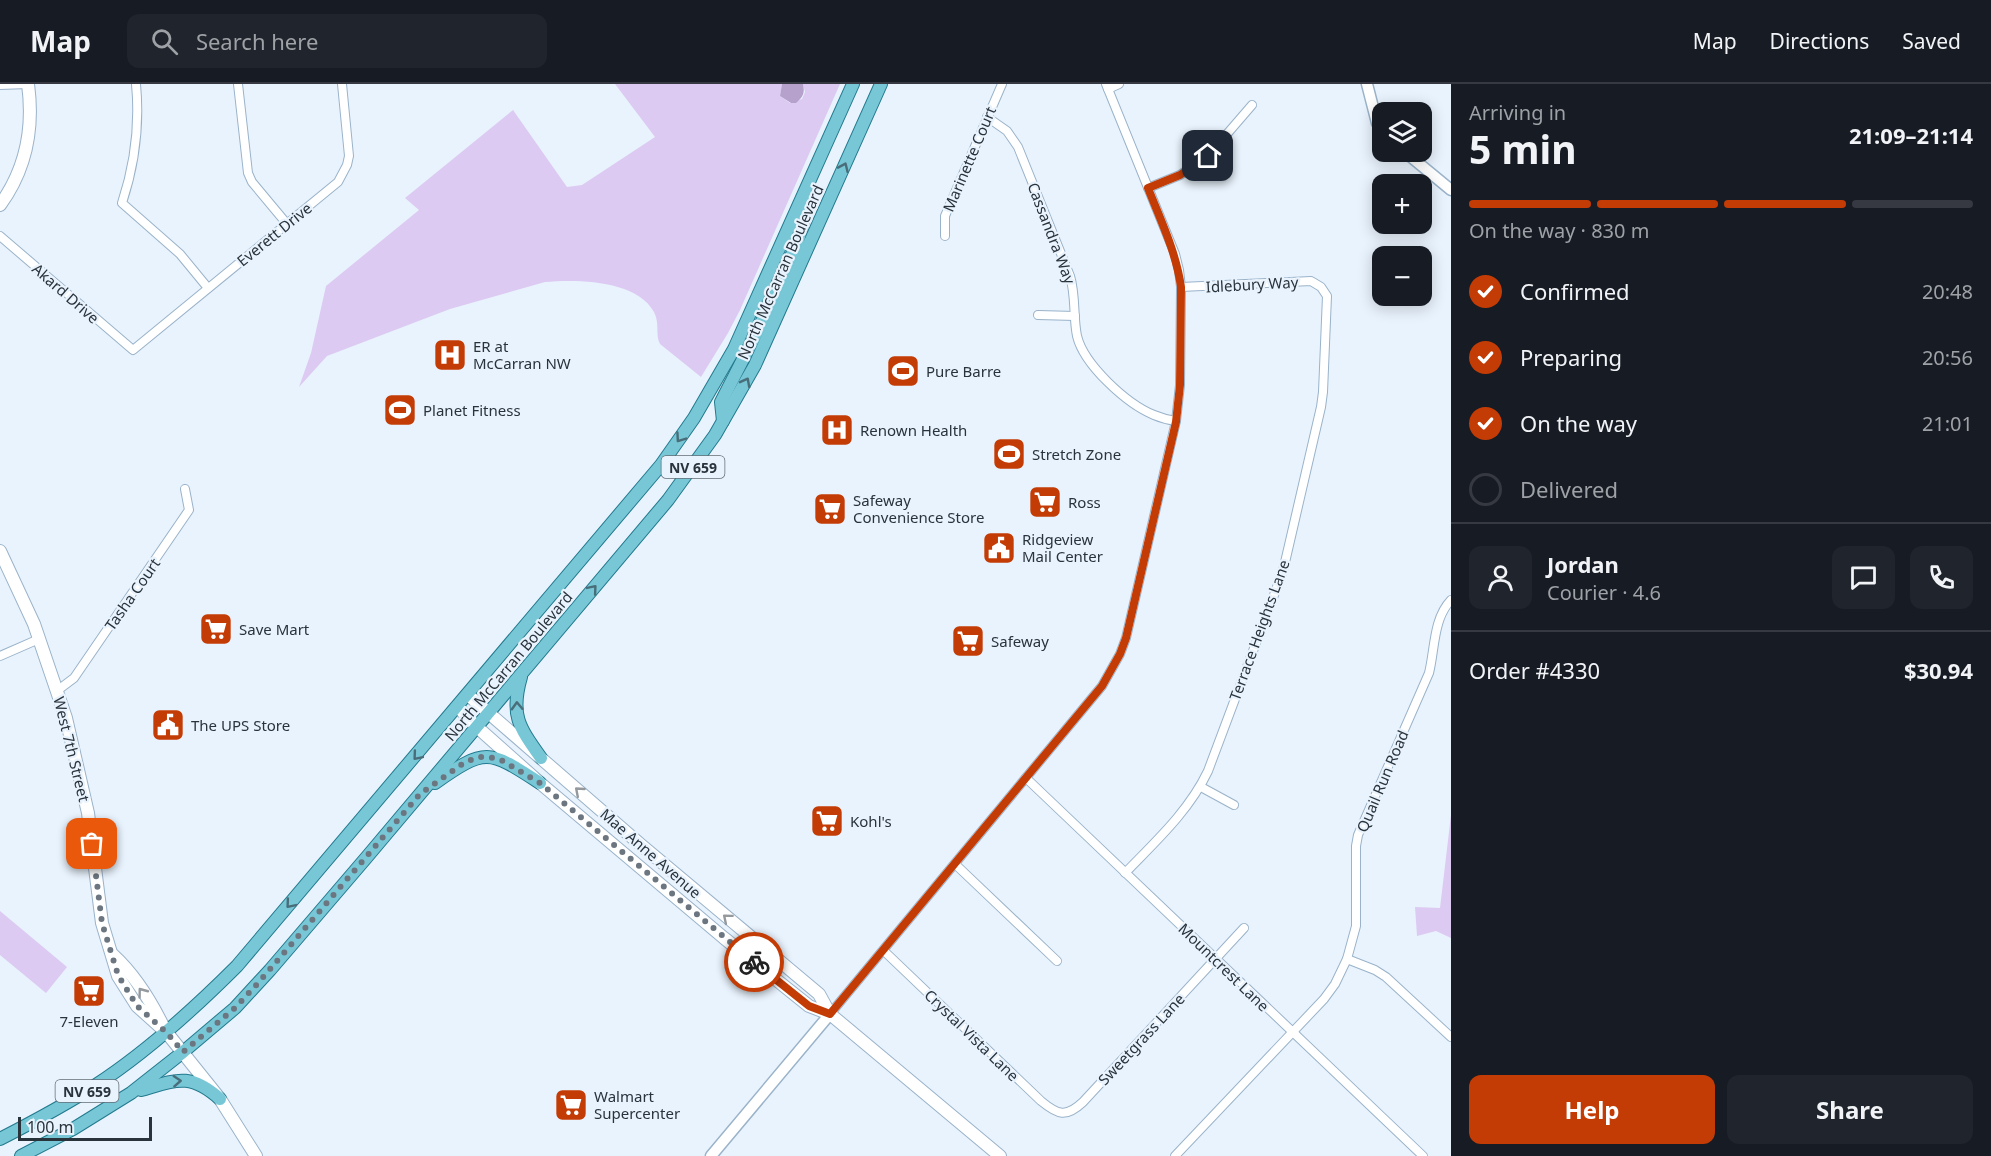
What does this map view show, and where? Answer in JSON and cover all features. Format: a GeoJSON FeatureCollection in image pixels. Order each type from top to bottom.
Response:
{"type":"FeatureCollection","features":[{"type":"Feature","properties":{"kind":"main road"},"geometry":{"type":"LineString","coordinates":[[0,205],[15,181],[26,155],[31,129],[28,84]]}},
{"type":"Feature","properties":{"kind":"main road","name":"North McCarran Boulevard"},"geometry":{"type":"LineString","coordinates":[[0,1139],[96,1085],[167,1033],[202,1001],[258,942],[653,474],[694,418],[750,318],[853,84]]}},
{"type":"Feature","properties":{"kind":"main road","name":"North McCarran Boulevard"},"geometry":{"type":"LineString","coordinates":[[21,1156],[73,1130],[131,1093],[235,1008],[420,794],[668,500],[723,421],[745,384],[770,334],[881,84]]}},
{"type":"Feature","properties":{"kind":"main road"},"geometry":{"type":"LineString","coordinates":[[723,421],[720,408],[724,395],[759,328],[798,241],[812,177]]}},
{"type":"Feature","properties":{"kind":"main road","name":"West 7th Street"},"geometry":{"type":"LineString","coordinates":[[0,551],[39,639],[58,690],[82,781],[102,923],[118,975],[128,994],[143,1013],[167,1033],[220,1099],[255,1156]]}},
{"type":"Feature","properties":{"kind":"main road"},"geometry":{"type":"LineString","coordinates":[[538,654],[523,672],[515,705],[521,727],[541,758]]}},
{"type":"Feature","properties":{"kind":"main road","name":"Mae Anne Avenue"},"geometry":{"type":"LineString","coordinates":[[468,695],[819,994],[830,1014]]}},
{"type":"Feature","properties":{"kind":"main road","name":"Mae Anne Avenue"},"geometry":{"type":"LineString","coordinates":[[458,707],[540,783],[724,938],[809,1006],[830,1014],[1000,1156]]}},
{"type":"Feature","properties":{"kind":"main road"},"geometry":{"type":"LineString","coordinates":[[420,794],[465,762],[480,757],[503,761],[540,783]]}},
{"type":"Feature","properties":{"kind":"main road"},"geometry":{"type":"LineString","coordinates":[[131,1093],[182,1080],[193,1081],[206,1087],[220,1099]]}},
{"type":"Feature","properties":{"kind":"street"},"geometry":{"type":"LineString","coordinates":[[0,85],[28,84]]}},
{"type":"Feature","properties":{"kind":"street"},"geometry":{"type":"LineString","coordinates":[[136,84],[138,116],[135,158],[122,203],[180,254],[208,288]]}},
{"type":"Feature","properties":{"kind":"street"},"geometry":{"type":"LineString","coordinates":[[238,84],[248,172],[252,182],[287,224]]}},
{"type":"Feature","properties":{"kind":"street","name":"Everett Drive"},"geometry":{"type":"LineString","coordinates":[[133,350],[338,182],[347,165],[349,150],[342,84]]}},
{"type":"Feature","properties":{"kind":"street","name":"Marinette Court"},"geometry":{"type":"LineString","coordinates":[[945,236],[945,216],[1002,84]]}},
{"type":"Feature","properties":{"kind":"street"},"geometry":{"type":"LineString","coordinates":[[711,1156],[884,951],[1102,686],[1120,654],[1126,638],[1176,422],[1180,385],[1181,287],[1175,254],[1107,86],[1119,84]]}},
{"type":"Feature","properties":{"kind":"street"},"geometry":{"type":"LineString","coordinates":[[1367,84],[1372,104]]}},
{"type":"Feature","properties":{"kind":"street"},"geometry":{"type":"LineString","coordinates":[[1148,188],[1180,175],[1208,156],[1252,105]]}},
{"type":"Feature","properties":{"kind":"street","name":"Cassandra Way"},"geometry":{"type":"LineString","coordinates":[[987,117],[995,120],[1007,131],[1018,147],[1070,276],[1075,293],[1075,315],[1080,346],[1095,370],[1144,411],[1176,422]]}},
{"type":"Feature","properties":{"kind":"street"},"geometry":{"type":"LineString","coordinates":[[1417,162],[1451,190]]}},
{"type":"Feature","properties":{"kind":"street","name":"Akard Drive"},"geometry":{"type":"LineString","coordinates":[[0,236],[133,350]]}},
{"type":"Feature","properties":{"kind":"street","name":"Idlebury Way"},"geometry":{"type":"LineString","coordinates":[[1181,287],[1311,281],[1322,286]]}},
{"type":"Feature","properties":{"kind":"street","name":"Terrace Heights Lane"},"geometry":{"type":"LineString","coordinates":[[1125,873],[1184,811],[1201,787],[1286,559],[1321,407],[1327,296],[1322,286]]}},
{"type":"Feature","properties":{"kind":"street"},"geometry":{"type":"LineString","coordinates":[[1038,315],[1075,315]]}},
{"type":"Feature","properties":{"kind":"street","name":"Tasha Court"},"geometry":{"type":"LineString","coordinates":[[58,690],[74,678],[189,510],[185,489]]}},
{"type":"Feature","properties":{"kind":"street","name":"Quail Run Road"},"geometry":{"type":"LineString","coordinates":[[1175,1156],[1324,999],[1335,984],[1347,959],[1356,926],[1358,835],[1428,673],[1441,615],[1451,600]]}},
{"type":"Feature","properties":{"kind":"street"},"geometry":{"type":"LineString","coordinates":[[0,656],[39,639]]}},
{"type":"Feature","properties":{"kind":"street","name":"Mountcrest Lane"},"geometry":{"type":"LineString","coordinates":[[1026,778],[1423,1156]]}},
{"type":"Feature","properties":{"kind":"street"},"geometry":{"type":"LineString","coordinates":[[1201,787],[1234,805]]}},
{"type":"Feature","properties":{"kind":"street"},"geometry":{"type":"LineString","coordinates":[[955,864],[1057,961]]}},
{"type":"Feature","properties":{"kind":"street","name":"Sweetgrass Lane"},"geometry":{"type":"LineString","coordinates":[[1062,1113],[1074,1111],[1083,1102],[1244,928]]}},
{"type":"Feature","properties":{"kind":"street","name":"Crystal Vista Lane"},"geometry":{"type":"LineString","coordinates":[[884,951],[1041,1101],[1053,1110],[1062,1113]]}},
{"type":"Feature","properties":{"kind":"street"},"geometry":{"type":"LineString","coordinates":[[1347,959],[1386,977],[1451,1037]]}},
{"type":"Feature","properties":{"kind":"shaded area"},"geometry":{"type":"Polygon","coordinates":[[[615,84],[782,84],[780,96],[790,103],[802,99],[805,92],[803,84],[840,84],[740,310],[701,377],[660,344],[657,320],[646,301],[634,293],[605,284],[558,281],[545,282],[450,309],[327,356],[299,387],[311,353],[326,286],[419,210],[405,198],[513,110],[567,187],[582,185],[655,137],[615,84]]]}},
{"type":"Feature","properties":{"kind":"shaded area"},"geometry":{"type":"Polygon","coordinates":[[[782,84],[803,84],[803,95],[796,103],[791,103],[780,96],[782,84]]]}},
{"type":"Feature","properties":{"kind":"shaded area"},"geometry":{"type":"Polygon","coordinates":[[[1451,815],[1451,938],[1436,931],[1417,936],[1415,907],[1440,908],[1451,815]]]}},
{"type":"Feature","properties":{"kind":"shaded area"},"geometry":{"type":"Polygon","coordinates":[[[0,911],[67,967],[46,993],[0,955],[0,911]]]}},
{"type":"Feature","properties":{"kind":"way so far"},"geometry":{"type":"LineString","coordinates":[[92,844],[102,923],[118,975],[137,1006],[167,1033],[183,1052],[235,1008],[259,982],[420,794],[465,762],[480,757],[503,761],[540,783],[754,962]]}},
{"type":"Feature","properties":{"kind":"place","name":"ER at McCarran NW"},"geometry":{"type":"Point","coordinates":[450,355]}},
{"type":"Feature","properties":{"kind":"place","name":"Pure Barre"},"geometry":{"type":"Point","coordinates":[903,371]}},
{"type":"Feature","properties":{"kind":"place","name":"Planet Fitness"},"geometry":{"type":"Point","coordinates":[400,410]}},
{"type":"Feature","properties":{"kind":"place","name":"Renown Health"},"geometry":{"type":"Point","coordinates":[837,430]}},
{"type":"Feature","properties":{"kind":"place","name":"Stretch Zone"},"geometry":{"type":"Point","coordinates":[1009,454]}},
{"type":"Feature","properties":{"kind":"place","name":"Ross"},"geometry":{"type":"Point","coordinates":[1045,502]}},
{"type":"Feature","properties":{"kind":"place","name":"Safeway Convenience Store"},"geometry":{"type":"Point","coordinates":[830,509]}},
{"type":"Feature","properties":{"kind":"place","name":"Ridgeview Mail Center"},"geometry":{"type":"Point","coordinates":[999,548]}},
{"type":"Feature","properties":{"kind":"place","name":"Save Mart"},"geometry":{"type":"Point","coordinates":[216,629]}},
{"type":"Feature","properties":{"kind":"place","name":"Safeway"},"geometry":{"type":"Point","coordinates":[968,641]}},
{"type":"Feature","properties":{"kind":"place","name":"The UPS Store"},"geometry":{"type":"Point","coordinates":[168,725]}},
{"type":"Feature","properties":{"kind":"place","name":"Kohl's"},"geometry":{"type":"Point","coordinates":[827,821]}},
{"type":"Feature","properties":{"kind":"place","name":"7-Eleven"},"geometry":{"type":"Point","coordinates":[89,991]}},
{"type":"Feature","properties":{"kind":"place","name":"Walmart Supercenter"},"geometry":{"type":"Point","coordinates":[571,1105]}},
{"type":"Feature","properties":{"kind":"route"},"geometry":{"type":"LineString","coordinates":[[754,962],[809,1006],[830,1014],[1102,686],[1112,671],[1126,638],[1176,422],[1180,393],[1181,287],[1179,270],[1175,254],[1148,188],[1180,175],[1195,167],[1208,156]]}}]}
